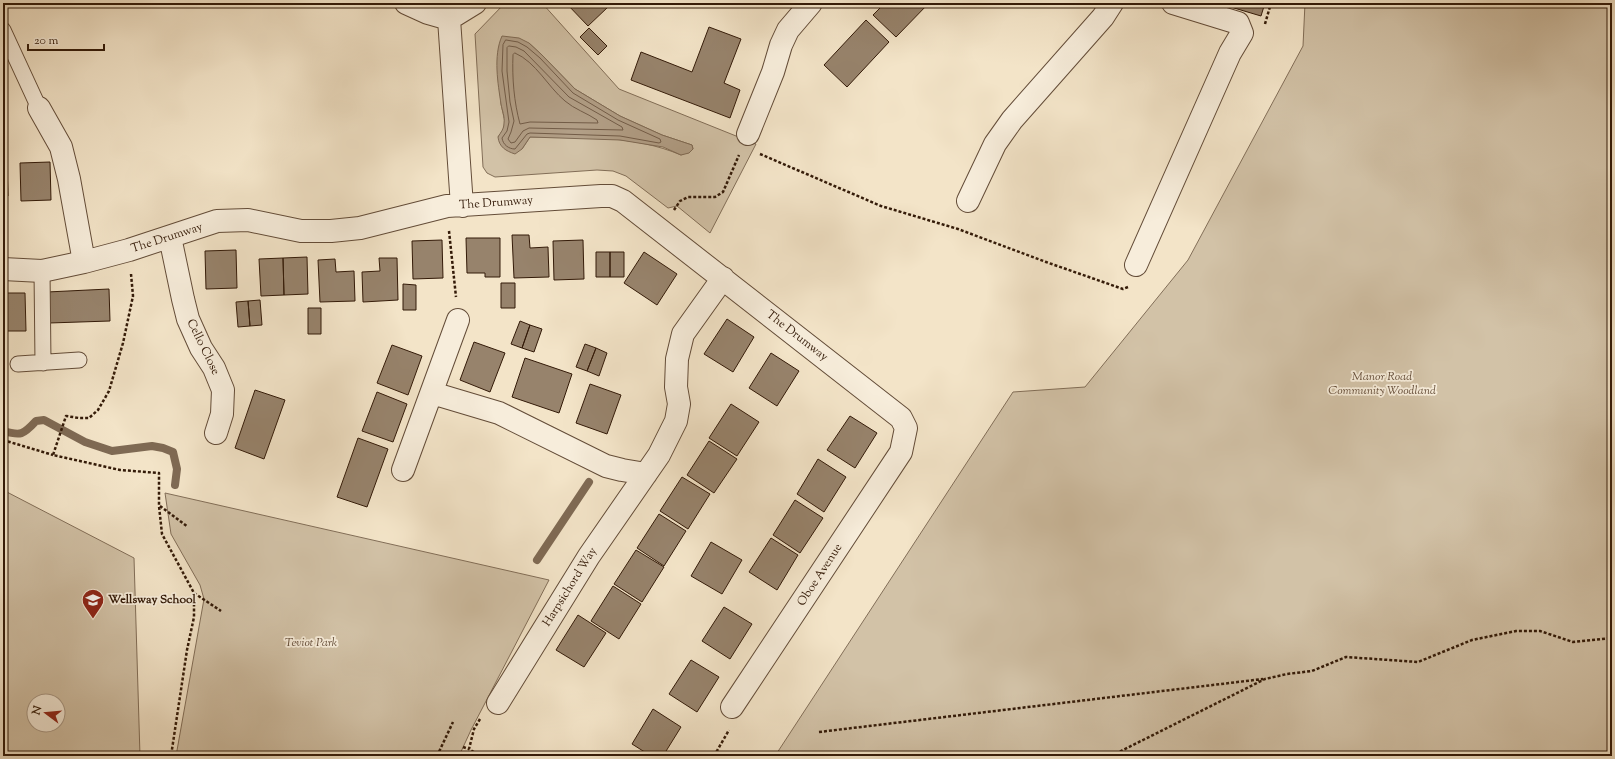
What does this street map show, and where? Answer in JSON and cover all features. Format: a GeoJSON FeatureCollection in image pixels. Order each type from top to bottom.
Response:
{"type":"FeatureCollection","features":[{"type":"Feature","properties":{"kind":"street"},"geometry":{"type":"LineString","coordinates":[[406,3],[428,12],[449,18],[475,3]]}},
{"type":"Feature","properties":{"kind":"street"},"geometry":{"type":"LineString","coordinates":[[746,141],[773,72],[781,44],[788,30],[811,3]]}},
{"type":"Feature","properties":{"kind":"street"},"geometry":{"type":"LineString","coordinates":[[968,201],[995,144],[1012,120],[1103,16],[1112,3]]}},
{"type":"Feature","properties":{"kind":"street"},"geometry":{"type":"LineString","coordinates":[[1135,274],[1230,53],[1242,33],[1238,23],[1173,3]]}},
{"type":"Feature","properties":{"kind":"street"},"geometry":{"type":"LineString","coordinates":[[449,18],[454,206]]}},
{"type":"Feature","properties":{"kind":"street"},"geometry":{"type":"LineString","coordinates":[[39,108],[61,148],[69,179],[84,262]]}},
{"type":"Feature","properties":{"kind":"street","name":"The Drumway"},"geometry":{"type":"LineString","coordinates":[[3,269],[42,271],[84,262],[129,250],[217,221],[248,220],[301,231],[331,231],[360,228],[454,206],[612,196],[623,201],[901,418],[906,428],[904,441]]}},
{"type":"Feature","properties":{"kind":"street","name":"Cello Close"},"geometry":{"type":"LineString","coordinates":[[170,237],[188,319],[201,348],[214,368],[223,390],[222,414],[216,433]]}},
{"type":"Feature","properties":{"kind":"street","name":"Harpsichord Way"},"geometry":{"type":"LineString","coordinates":[[498,702],[589,556],[659,455],[676,421],[678,404],[676,387],[676,359],[684,334],[723,278]]}},
{"type":"Feature","properties":{"kind":"street"},"geometry":{"type":"LineString","coordinates":[[403,470],[458,320]]}},
{"type":"Feature","properties":{"kind":"street"},"geometry":{"type":"LineString","coordinates":[[432,393],[499,413],[606,466],[646,474]]}},
{"type":"Feature","properties":{"kind":"street","name":"Oboe Avenue"},"geometry":{"type":"LineString","coordinates":[[732,707],[901,452],[904,441]]}},
{"type":"Feature","properties":{"kind":"lane"},"geometry":{"type":"LineString","coordinates":[[3,30],[39,108]]}},
{"type":"Feature","properties":{"kind":"lane"},"geometry":{"type":"LineString","coordinates":[[42,271],[44,363]]}},
{"type":"Feature","properties":{"kind":"lane"},"geometry":{"type":"LineString","coordinates":[[18,364],[79,360]]}},
{"type":"Feature","properties":{"kind":"path"},"geometry":{"type":"LineString","coordinates":[[1264,28],[1271,3]]}},
{"type":"Feature","properties":{"kind":"path"},"geometry":{"type":"LineString","coordinates":[[662,232],[680,201],[688,197],[719,196],[746,141],[880,206],[958,229],[1123,289],[1135,274]]}},
{"type":"Feature","properties":{"kind":"path"},"geometry":{"type":"LineString","coordinates":[[454,206],[458,320]]}},
{"type":"Feature","properties":{"kind":"path"},"geometry":{"type":"LineString","coordinates":[[53,455],[66,416],[89,418],[98,410],[108,391],[123,343],[133,296],[129,250]]}},
{"type":"Feature","properties":{"kind":"path"},"geometry":{"type":"LineString","coordinates":[[3,440],[53,455],[120,470],[159,474],[159,506],[162,534],[194,593],[221,611]]}},
{"type":"Feature","properties":{"kind":"path"},"geometry":{"type":"LineString","coordinates":[[159,506],[188,527]]}},
{"type":"Feature","properties":{"kind":"path"},"geometry":{"type":"LineString","coordinates":[[171,756],[187,650],[194,617],[194,593]]}},
{"type":"Feature","properties":{"kind":"path"},"geometry":{"type":"LineString","coordinates":[[819,732],[1266,679],[1287,674],[1312,671],[1346,658],[1418,662],[1472,640],[1516,631],[1540,631],[1573,642],[1612,638]]}},
{"type":"Feature","properties":{"kind":"path"},"geometry":{"type":"LineString","coordinates":[[1111,756],[1266,679]]}},
{"type":"Feature","properties":{"kind":"path"},"geometry":{"type":"LineString","coordinates":[[469,750],[474,729],[487,707],[498,702]]}},
{"type":"Feature","properties":{"kind":"path"},"geometry":{"type":"LineString","coordinates":[[437,756],[452,722]]}},
{"type":"Feature","properties":{"kind":"path"},"geometry":{"type":"LineString","coordinates":[[463,747],[480,756]]}},
{"type":"Feature","properties":{"kind":"green space"},"geometry":{"type":"Polygon","coordinates":[[[505,3],[542,3],[619,89],[756,144],[710,233],[677,206],[668,208],[626,176],[613,171],[597,170],[495,177],[487,173],[483,167],[475,34],[505,3]],[[529,43],[498,71],[501,104],[505,122],[503,130],[498,137],[522,149],[530,137],[588,137],[607,138],[645,144],[663,148],[681,155],[693,149],[692,145],[662,135],[620,116],[575,89],[529,43]]]}},
{"type":"Feature","properties":{"kind":"green space","name":"Manor Road Community Woodland"},"geometry":{"type":"Polygon","coordinates":[[[1305,3],[1612,3],[1612,756],[775,756],[1013,392],[1085,387],[1188,260],[1303,46],[1305,3]]]}},
{"type":"Feature","properties":{"kind":"green space","name":"Wellsway School"},"geometry":{"type":"Polygon","coordinates":[[[3,490],[134,558],[140,756],[3,756],[3,490]]]}},
{"type":"Feature","properties":{"kind":"green space","name":"Teviot Park"},"geometry":{"type":"Polygon","coordinates":[[[165,493],[549,580],[459,756],[176,756],[204,599],[200,585],[171,534],[165,493]]]}},
{"type":"Feature","properties":{"kind":"water"},"geometry":{"type":"Polygon","coordinates":[[[502,36],[519,38],[529,43],[575,89],[620,116],[662,135],[692,145],[693,149],[689,153],[681,155],[663,147],[620,140],[530,137],[522,149],[515,154],[506,150],[501,146],[498,137],[504,125],[497,70],[499,44],[502,36]]]}},
{"type":"Feature","properties":{"kind":"building"},"geometry":{"type":"Polygon","coordinates":[[[566,3],[604,3],[608,7],[588,26],[566,3]]]}},
{"type":"Feature","properties":{"kind":"building"},"geometry":{"type":"Polygon","coordinates":[[[885,3],[929,3],[896,37],[873,15],[885,3]]]}},
{"type":"Feature","properties":{"kind":"building"},"geometry":{"type":"Polygon","coordinates":[[[1224,3],[1265,3],[1261,16],[1224,5],[1224,3]]]}},
{"type":"Feature","properties":{"kind":"building"},"geometry":{"type":"Polygon","coordinates":[[[866,20],[889,42],[847,87],[824,65],[866,20]]]}},
{"type":"Feature","properties":{"kind":"building"},"geometry":{"type":"Polygon","coordinates":[[[709,27],[741,39],[724,83],[740,90],[730,118],[631,80],[641,52],[692,72],[709,27]]]}},
{"type":"Feature","properties":{"kind":"building"},"geometry":{"type":"Polygon","coordinates":[[[589,28],[607,46],[598,55],[580,37],[589,28]]]}},
{"type":"Feature","properties":{"kind":"building"},"geometry":{"type":"Polygon","coordinates":[[[50,162],[51,200],[21,201],[20,163],[50,162]]]}},
{"type":"Feature","properties":{"kind":"building"},"geometry":{"type":"Polygon","coordinates":[[[3,165],[7,165],[8,196],[3,196],[3,165]]]}},
{"type":"Feature","properties":{"kind":"building"},"geometry":{"type":"Polygon","coordinates":[[[512,235],[529,235],[530,248],[548,247],[549,277],[514,278],[512,235]]]}},
{"type":"Feature","properties":{"kind":"building"},"geometry":{"type":"Polygon","coordinates":[[[466,238],[500,238],[500,277],[485,277],[485,273],[467,273],[466,238]]]}},
{"type":"Feature","properties":{"kind":"building"},"geometry":{"type":"Polygon","coordinates":[[[442,240],[443,278],[413,279],[412,241],[442,240]]]}},
{"type":"Feature","properties":{"kind":"building"},"geometry":{"type":"Polygon","coordinates":[[[583,240],[584,279],[554,280],[553,241],[583,240]]]}},
{"type":"Feature","properties":{"kind":"building"},"geometry":{"type":"Polygon","coordinates":[[[236,250],[237,288],[206,289],[205,251],[236,250]]]}},
{"type":"Feature","properties":{"kind":"building"},"geometry":{"type":"Polygon","coordinates":[[[596,252],[610,252],[610,277],[596,277],[596,252]]]}},
{"type":"Feature","properties":{"kind":"building"},"geometry":{"type":"Polygon","coordinates":[[[610,252],[624,252],[624,277],[610,277],[610,252]]]}},
{"type":"Feature","properties":{"kind":"building"},"geometry":{"type":"Polygon","coordinates":[[[644,252],[677,274],[657,305],[624,283],[644,252]]]}},
{"type":"Feature","properties":{"kind":"building"},"geometry":{"type":"Polygon","coordinates":[[[307,257],[308,294],[284,295],[283,258],[307,257]]]}},
{"type":"Feature","properties":{"kind":"building"},"geometry":{"type":"Polygon","coordinates":[[[283,258],[284,295],[261,296],[259,259],[283,258]]]}},
{"type":"Feature","properties":{"kind":"building"},"geometry":{"type":"Polygon","coordinates":[[[379,258],[397,258],[398,300],[363,302],[362,272],[380,271],[379,258]]]}},
{"type":"Feature","properties":{"kind":"building"},"geometry":{"type":"Polygon","coordinates":[[[335,259],[336,272],[354,271],[355,301],[320,302],[318,260],[335,259]]]}},
{"type":"Feature","properties":{"kind":"building"},"geometry":{"type":"Polygon","coordinates":[[[501,283],[515,283],[515,308],[501,308],[501,283]]]}},
{"type":"Feature","properties":{"kind":"building"},"geometry":{"type":"Polygon","coordinates":[[[403,284],[416,285],[416,310],[403,310],[403,284]]]}},
{"type":"Feature","properties":{"kind":"building"},"geometry":{"type":"Polygon","coordinates":[[[109,289],[110,321],[49,323],[47,292],[109,289]]]}},
{"type":"Feature","properties":{"kind":"building"},"geometry":{"type":"Polygon","coordinates":[[[3,293],[25,293],[26,331],[3,331],[3,293]]]}},
{"type":"Feature","properties":{"kind":"building"},"geometry":{"type":"Polygon","coordinates":[[[260,300],[262,325],[250,326],[248,301],[260,300]]]}},
{"type":"Feature","properties":{"kind":"building"},"geometry":{"type":"Polygon","coordinates":[[[248,301],[250,326],[238,327],[236,302],[248,301]]]}},
{"type":"Feature","properties":{"kind":"building"},"geometry":{"type":"Polygon","coordinates":[[[308,308],[321,308],[321,334],[308,334],[308,308]]]}},
{"type":"Feature","properties":{"kind":"building"},"geometry":{"type":"Polygon","coordinates":[[[727,319],[754,337],[733,372],[704,354],[727,319]]]}},
{"type":"Feature","properties":{"kind":"building"},"geometry":{"type":"Polygon","coordinates":[[[520,321],[530,325],[522,348],[511,344],[520,321]]]}},
{"type":"Feature","properties":{"kind":"building"},"geometry":{"type":"Polygon","coordinates":[[[530,325],[542,329],[534,352],[522,348],[530,325]]]}},
{"type":"Feature","properties":{"kind":"building"},"geometry":{"type":"Polygon","coordinates":[[[474,342],[505,353],[490,392],[460,380],[474,342]]]}},
{"type":"Feature","properties":{"kind":"building"},"geometry":{"type":"Polygon","coordinates":[[[585,344],[596,348],[587,371],[576,367],[585,344]]]}},
{"type":"Feature","properties":{"kind":"building"},"geometry":{"type":"Polygon","coordinates":[[[392,345],[422,356],[408,395],[377,383],[392,345]]]}},
{"type":"Feature","properties":{"kind":"building"},"geometry":{"type":"Polygon","coordinates":[[[596,348],[607,353],[599,376],[587,371],[596,348]]]}},
{"type":"Feature","properties":{"kind":"building"},"geometry":{"type":"Polygon","coordinates":[[[771,353],[799,371],[777,406],[749,388],[771,353]]]}},
{"type":"Feature","properties":{"kind":"building"},"geometry":{"type":"Polygon","coordinates":[[[525,358],[572,374],[559,413],[512,397],[525,358]]]}},
{"type":"Feature","properties":{"kind":"building"},"geometry":{"type":"Polygon","coordinates":[[[590,384],[621,395],[607,434],[576,423],[590,384]]]}},
{"type":"Feature","properties":{"kind":"building"},"geometry":{"type":"Polygon","coordinates":[[[255,390],[285,400],[264,459],[235,448],[255,390]]]}},
{"type":"Feature","properties":{"kind":"building"},"geometry":{"type":"Polygon","coordinates":[[[377,392],[407,404],[393,442],[362,431],[377,392]]]}},
{"type":"Feature","properties":{"kind":"building"},"geometry":{"type":"Polygon","coordinates":[[[731,404],[759,422],[737,456],[709,438],[731,404]]]}},
{"type":"Feature","properties":{"kind":"building"},"geometry":{"type":"Polygon","coordinates":[[[850,416],[877,433],[855,468],[827,450],[850,416]]]}},
{"type":"Feature","properties":{"kind":"building"},"geometry":{"type":"Polygon","coordinates":[[[358,438],[388,449],[367,507],[337,497],[358,438]]]}},
{"type":"Feature","properties":{"kind":"building"},"geometry":{"type":"Polygon","coordinates":[[[709,441],[737,459],[714,493],[687,475],[709,441]]]}},
{"type":"Feature","properties":{"kind":"building"},"geometry":{"type":"Polygon","coordinates":[[[818,459],[846,477],[824,512],[797,494],[818,459]]]}},
{"type":"Feature","properties":{"kind":"building"},"geometry":{"type":"Polygon","coordinates":[[[682,477],[710,494],[688,529],[660,511],[682,477]]]}},
{"type":"Feature","properties":{"kind":"building"},"geometry":{"type":"Polygon","coordinates":[[[795,500],[823,518],[800,553],[773,535],[795,500]]]}},
{"type":"Feature","properties":{"kind":"building"},"geometry":{"type":"Polygon","coordinates":[[[659,514],[686,531],[664,566],[637,548],[659,514]]]}},
{"type":"Feature","properties":{"kind":"building"},"geometry":{"type":"Polygon","coordinates":[[[771,538],[798,555],[777,590],[749,572],[771,538]]]}},
{"type":"Feature","properties":{"kind":"building"},"geometry":{"type":"Polygon","coordinates":[[[711,542],[742,560],[722,594],[691,576],[711,542]]]}},
{"type":"Feature","properties":{"kind":"building"},"geometry":{"type":"Polygon","coordinates":[[[636,550],[664,567],[642,602],[614,584],[636,550]]]}},
{"type":"Feature","properties":{"kind":"building"},"geometry":{"type":"Polygon","coordinates":[[[613,586],[641,604],[619,639],[591,621],[613,586]]]}},
{"type":"Feature","properties":{"kind":"building"},"geometry":{"type":"Polygon","coordinates":[[[724,607],[752,624],[730,659],[702,641],[724,607]]]}},
{"type":"Feature","properties":{"kind":"building"},"geometry":{"type":"Polygon","coordinates":[[[578,615],[606,633],[584,667],[556,650],[578,615]]]}},
{"type":"Feature","properties":{"kind":"building"},"geometry":{"type":"Polygon","coordinates":[[[691,660],[719,677],[697,712],[669,694],[691,660]]]}},
{"type":"Feature","properties":{"kind":"building"},"geometry":{"type":"Polygon","coordinates":[[[653,709],[681,727],[663,756],[651,756],[632,744],[653,709]]]}},
{"type":"Feature","properties":{"kind":"waterway"},"geometry":{"type":"LineString","coordinates":[[3,431],[18,434],[25,432],[36,421],[44,420],[85,442],[112,451],[152,446],[163,448],[173,452],[177,469],[175,485]]}},
{"type":"Feature","properties":{"kind":"waterway"},"geometry":{"type":"LineString","coordinates":[[537,560],[589,482]]}},
{"type":"Feature","properties":{"kind":"place","name":"Wellsway School"},"geometry":{"type":"Point","coordinates":[93,620]}}]}
